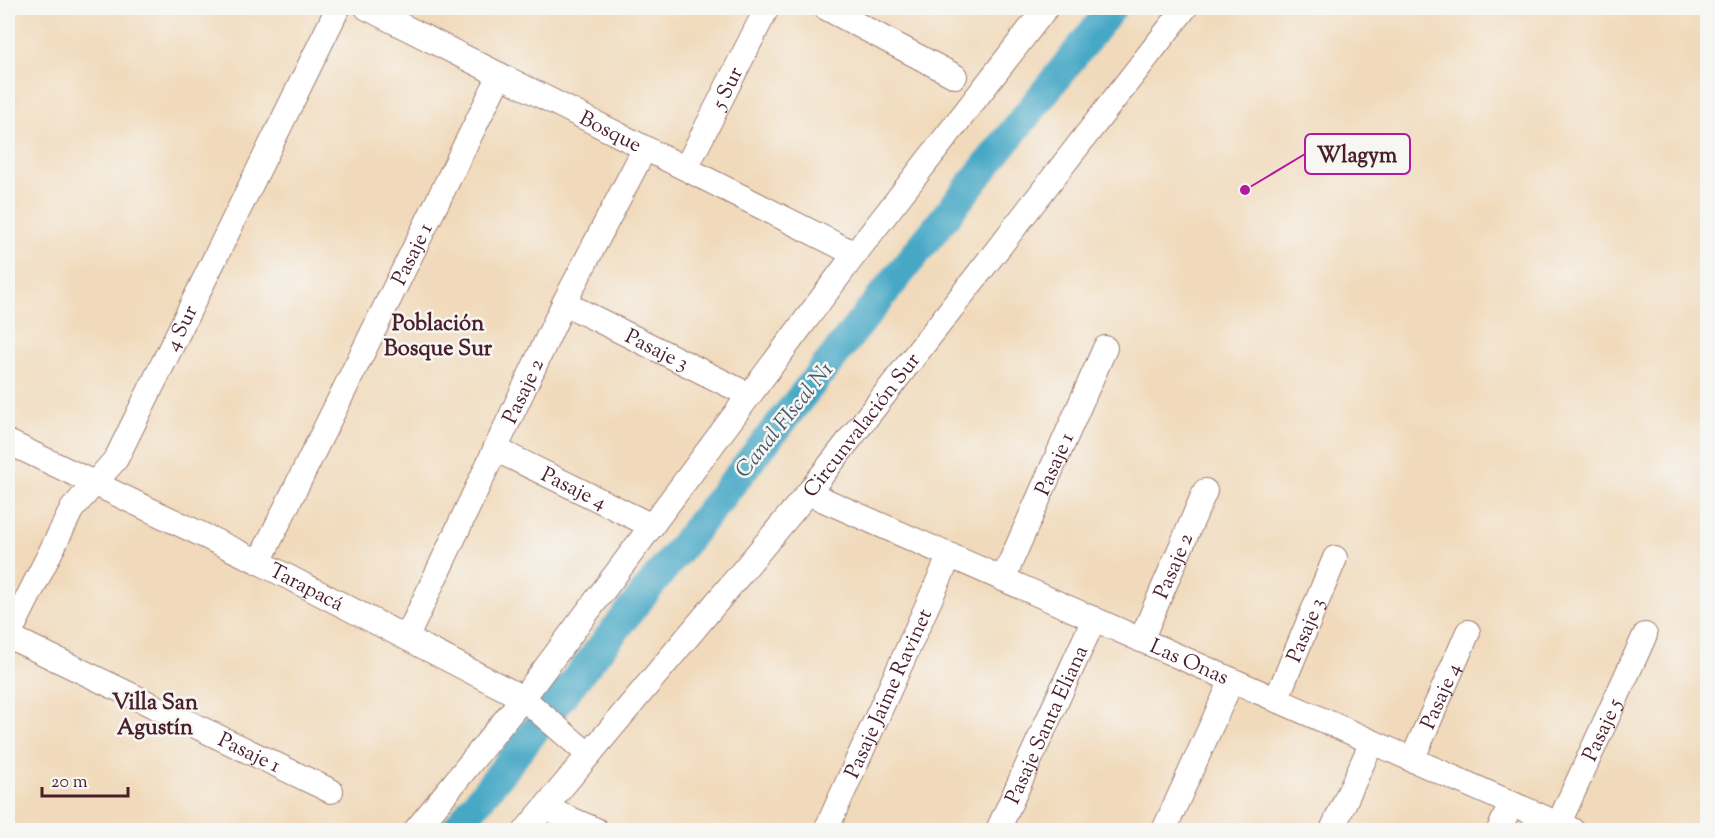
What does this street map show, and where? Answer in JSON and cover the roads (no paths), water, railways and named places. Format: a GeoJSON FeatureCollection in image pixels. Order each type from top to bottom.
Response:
{"type":"FeatureCollection","features":[{"type":"Feature","properties":{"kind":"street","name":"4 Sur"},"geometry":{"type":"LineString","coordinates":[[8,637],[72,509],[116,459],[338,8]]}},
{"type":"Feature","properties":{"kind":"street","name":"Bosque"},"geometry":{"type":"LineString","coordinates":[[367,8],[855,254]]}},
{"type":"Feature","properties":{"kind":"street","name":"5 Sur"},"geometry":{"type":"LineString","coordinates":[[686,168],[767,8]]}},
{"type":"Feature","properties":{"kind":"street"},"geometry":{"type":"LineString","coordinates":[[826,8],[955,76]]}},
{"type":"Feature","properties":{"kind":"street"},"geometry":{"type":"LineString","coordinates":[[416,831],[530,703],[652,526],[749,395],[1046,8]]}},
{"type":"Feature","properties":{"kind":"street","name":"Circunvalación Sur"},"geometry":{"type":"LineString","coordinates":[[526,831],[545,808],[584,750],[808,493],[1185,8]]}},
{"type":"Feature","properties":{"kind":"street","name":"Pasaje 1"},"geometry":{"type":"LineString","coordinates":[[259,562],[500,75]]}},
{"type":"Feature","properties":{"kind":"street","name":"Pasaje 2"},"geometry":{"type":"LineString","coordinates":[[407,637],[564,303],[645,147]]}},
{"type":"Feature","properties":{"kind":"street","name":"Pasaje 3"},"geometry":{"type":"LineString","coordinates":[[564,303],[749,395]]}},
{"type":"Feature","properties":{"kind":"street","name":"Pasaje 1"},"geometry":{"type":"LineString","coordinates":[[1003,579],[1105,348]]}},
{"type":"Feature","properties":{"kind":"street","name":"Tarapacá"},"geometry":{"type":"LineString","coordinates":[[8,442],[259,562],[407,637],[530,703],[584,750]]}},
{"type":"Feature","properties":{"kind":"street","name":"Pasaje 4"},"geometry":{"type":"LineString","coordinates":[[495,449],[652,526]]}},
{"type":"Feature","properties":{"kind":"street","name":"Pasaje 2"},"geometry":{"type":"LineString","coordinates":[[1141,640],[1204,492]]}},
{"type":"Feature","properties":{"kind":"street","name":"Las Onas"},"geometry":{"type":"LineString","coordinates":[[808,493],[1565,828]]}},
{"type":"Feature","properties":{"kind":"street","name":"Pasaje Jaime Ravinet"},"geometry":{"type":"LineString","coordinates":[[826,831],[950,555]]}},
{"type":"Feature","properties":{"kind":"street","name":"Pasaje 3"},"geometry":{"type":"LineString","coordinates":[[1276,700],[1335,558]]}},
{"type":"Feature","properties":{"kind":"street","name":"Pasaje Santa Eliana"},"geometry":{"type":"LineString","coordinates":[[998,831],[1094,619]]}},
{"type":"Feature","properties":{"kind":"street","name":"Pasaje 4"},"geometry":{"type":"LineString","coordinates":[[1412,760],[1468,632]]}},
{"type":"Feature","properties":{"kind":"street","name":"Pasaje 5"},"geometry":{"type":"LineString","coordinates":[[1565,828],[1645,635]]}},
{"type":"Feature","properties":{"kind":"street","name":"Pasaje 1"},"geometry":{"type":"LineString","coordinates":[[8,637],[331,791]]}},
{"type":"Feature","properties":{"kind":"street"},"geometry":{"type":"LineString","coordinates":[[1164,831],[1232,680]]}},
{"type":"Feature","properties":{"kind":"street"},"geometry":{"type":"LineString","coordinates":[[1332,831],[1372,742]]}},
{"type":"Feature","properties":{"kind":"street"},"geometry":{"type":"LineString","coordinates":[[1499,831],[1511,804]]}},
{"type":"Feature","properties":{"kind":"street"},"geometry":{"type":"LineString","coordinates":[[545,808],[596,831]]}},
{"type":"Feature","properties":{"kind":"waterway","name":"Canal FIscal N1"},"geometry":{"type":"LineString","coordinates":[[455,830],[1112,8]]}},
{"type":"Feature","properties":{"kind":"place","name":"Wlagym"},"geometry":{"type":"Point","coordinates":[1245,190]}},
{"type":"Feature","properties":{"kind":"district","name":"Población Bosque Sur"},"geometry":{"type":"Point","coordinates":[438,334]}},
{"type":"Feature","properties":{"kind":"district","name":"Villa San Agustín"},"geometry":{"type":"Point","coordinates":[155,714]}}]}
